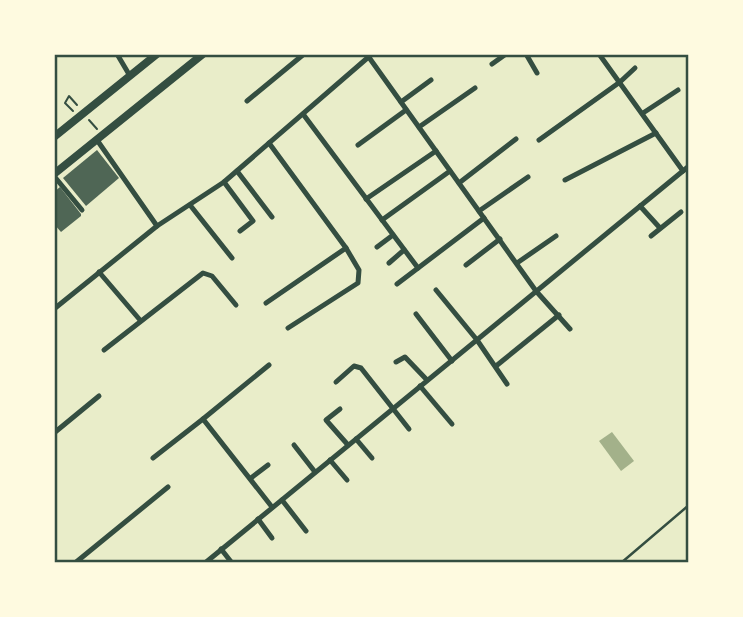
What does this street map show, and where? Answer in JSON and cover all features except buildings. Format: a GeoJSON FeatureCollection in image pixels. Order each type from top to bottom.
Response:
{"type":"FeatureCollection","features":[{"type":"Feature","properties":{"kind":"main road"},"geometry":{"type":"LineString","coordinates":[[54,137],[157,54]]}},
{"type":"Feature","properties":{"kind":"main road"},"geometry":{"type":"LineString","coordinates":[[54,175],[202,54]]}},
{"type":"Feature","properties":{"kind":"street"},"geometry":{"type":"LineString","coordinates":[[117,54],[130,76]]}},
{"type":"Feature","properties":{"kind":"street"},"geometry":{"type":"LineString","coordinates":[[247,101],[304,54]]}},
{"type":"Feature","properties":{"kind":"street"},"geometry":{"type":"LineString","coordinates":[[492,64],[506,54]]}},
{"type":"Feature","properties":{"kind":"street"},"geometry":{"type":"LineString","coordinates":[[526,54],[537,73]]}},
{"type":"Feature","properties":{"kind":"street"},"geometry":{"type":"LineString","coordinates":[[599,54],[683,171]]}},
{"type":"Feature","properties":{"kind":"street"},"geometry":{"type":"LineString","coordinates":[[54,309],[157,226],[224,182],[369,55],[536,291],[570,329]]}},
{"type":"Feature","properties":{"kind":"street"},"geometry":{"type":"LineString","coordinates":[[539,140],[620,82],[635,68]]}},
{"type":"Feature","properties":{"kind":"street"},"geometry":{"type":"LineString","coordinates":[[401,102],[431,80]]}},
{"type":"Feature","properties":{"kind":"street"},"geometry":{"type":"LineString","coordinates":[[418,127],[475,88]]}},
{"type":"Feature","properties":{"kind":"street"},"geometry":{"type":"LineString","coordinates":[[643,113],[678,90]]}},
{"type":"Feature","properties":{"kind":"street"},"geometry":{"type":"LineString","coordinates":[[358,145],[407,110]]}},
{"type":"Feature","properties":{"kind":"street"},"geometry":{"type":"LineString","coordinates":[[303,114],[418,268]]}},
{"type":"Feature","properties":{"kind":"street"},"geometry":{"type":"LineString","coordinates":[[565,180],[656,133]]}},
{"type":"Feature","properties":{"kind":"street"},"geometry":{"type":"LineString","coordinates":[[97,139],[157,226]]}},
{"type":"Feature","properties":{"kind":"street"},"geometry":{"type":"LineString","coordinates":[[459,183],[516,139]]}},
{"type":"Feature","properties":{"kind":"street"},"geometry":{"type":"LineString","coordinates":[[270,143],[346,248],[360,276],[358,283],[288,327]]}},
{"type":"Feature","properties":{"kind":"street"},"geometry":{"type":"LineString","coordinates":[[366,199],[436,151]]}},
{"type":"Feature","properties":{"kind":"street"},"geometry":{"type":"LineString","coordinates":[[205,563],[689,166]]}},
{"type":"Feature","properties":{"kind":"street"},"geometry":{"type":"LineString","coordinates":[[236,171],[272,217]]}},
{"type":"Feature","properties":{"kind":"street"},"geometry":{"type":"LineString","coordinates":[[382,220],[450,171]]}},
{"type":"Feature","properties":{"kind":"street"},"geometry":{"type":"LineString","coordinates":[[54,175],[82,210]]}},
{"type":"Feature","properties":{"kind":"street"},"geometry":{"type":"LineString","coordinates":[[479,211],[528,177]]}},
{"type":"Feature","properties":{"kind":"street"},"geometry":{"type":"LineString","coordinates":[[224,182],[253,221],[240,231]]}},
{"type":"Feature","properties":{"kind":"street"},"geometry":{"type":"LineString","coordinates":[[190,205],[232,258]]}},
{"type":"Feature","properties":{"kind":"street"},"geometry":{"type":"LineString","coordinates":[[640,206],[660,228]]}},
{"type":"Feature","properties":{"kind":"street"},"geometry":{"type":"LineString","coordinates":[[651,236],[681,212]]}},
{"type":"Feature","properties":{"kind":"street"},"geometry":{"type":"LineString","coordinates":[[397,284],[484,218]]}},
{"type":"Feature","properties":{"kind":"street"},"geometry":{"type":"LineString","coordinates":[[377,247],[393,235]]}},
{"type":"Feature","properties":{"kind":"street"},"geometry":{"type":"LineString","coordinates":[[517,263],[556,236]]}},
{"type":"Feature","properties":{"kind":"street"},"geometry":{"type":"LineString","coordinates":[[466,265],[500,239]]}},
{"type":"Feature","properties":{"kind":"street"},"geometry":{"type":"LineString","coordinates":[[266,303],[346,248]]}},
{"type":"Feature","properties":{"kind":"street"},"geometry":{"type":"LineString","coordinates":[[389,263],[404,250]]}},
{"type":"Feature","properties":{"kind":"street"},"geometry":{"type":"LineString","coordinates":[[99,272],[140,320]]}},
{"type":"Feature","properties":{"kind":"street"},"geometry":{"type":"LineString","coordinates":[[104,350],[203,273],[212,276],[236,305]]}},
{"type":"Feature","properties":{"kind":"street"},"geometry":{"type":"LineString","coordinates":[[436,290],[477,340],[507,384]]}},
{"type":"Feature","properties":{"kind":"street"},"geometry":{"type":"LineString","coordinates":[[416,314],[452,360]]}},
{"type":"Feature","properties":{"kind":"street"},"geometry":{"type":"LineString","coordinates":[[496,366],[559,315]]}},
{"type":"Feature","properties":{"kind":"street"},"geometry":{"type":"LineString","coordinates":[[396,362],[405,356],[428,380]]}},
{"type":"Feature","properties":{"kind":"street"},"geometry":{"type":"LineString","coordinates":[[336,382],[356,365],[408,429]]}},
{"type":"Feature","properties":{"kind":"street"},"geometry":{"type":"LineString","coordinates":[[153,458],[269,366]]}},
{"type":"Feature","properties":{"kind":"street"},"geometry":{"type":"LineString","coordinates":[[420,386],[452,424]]}},
{"type":"Feature","properties":{"kind":"street"},"geometry":{"type":"LineString","coordinates":[[54,433],[99,396]]}},
{"type":"Feature","properties":{"kind":"street"},"geometry":{"type":"LineString","coordinates":[[340,409],[326,420],[348,445]]}},
{"type":"Feature","properties":{"kind":"street"},"geometry":{"type":"LineString","coordinates":[[203,419],[272,508]]}},
{"type":"Feature","properties":{"kind":"street"},"geometry":{"type":"LineString","coordinates":[[356,439],[372,458]]}},
{"type":"Feature","properties":{"kind":"street"},"geometry":{"type":"LineString","coordinates":[[294,445],[315,472]]}},
{"type":"Feature","properties":{"kind":"street"},"geometry":{"type":"LineString","coordinates":[[330,460],[347,480]]}},
{"type":"Feature","properties":{"kind":"street"},"geometry":{"type":"LineString","coordinates":[[251,478],[268,465]]}},
{"type":"Feature","properties":{"kind":"street"},"geometry":{"type":"LineString","coordinates":[[75,563],[168,487]]}},
{"type":"Feature","properties":{"kind":"street"},"geometry":{"type":"LineString","coordinates":[[282,500],[306,531]]}},
{"type":"Feature","properties":{"kind":"street"},"geometry":{"type":"LineString","coordinates":[[258,519],[272,538]]}},
{"type":"Feature","properties":{"kind":"street"},"geometry":{"type":"LineString","coordinates":[[221,549],[232,563]]}},
{"type":"Feature","properties":{"kind":"lane"},"geometry":{"type":"LineString","coordinates":[[621,563],[689,505]]}},
{"type":"Feature","properties":{"kind":"path"},"geometry":{"type":"LineString","coordinates":[[65,103],[69,96]]}},
{"type":"Feature","properties":{"kind":"shaded area"},"geometry":{"type":"Polygon","coordinates":[[[612,432],[634,461],[621,471],[599,441],[612,432]]]}}]}
